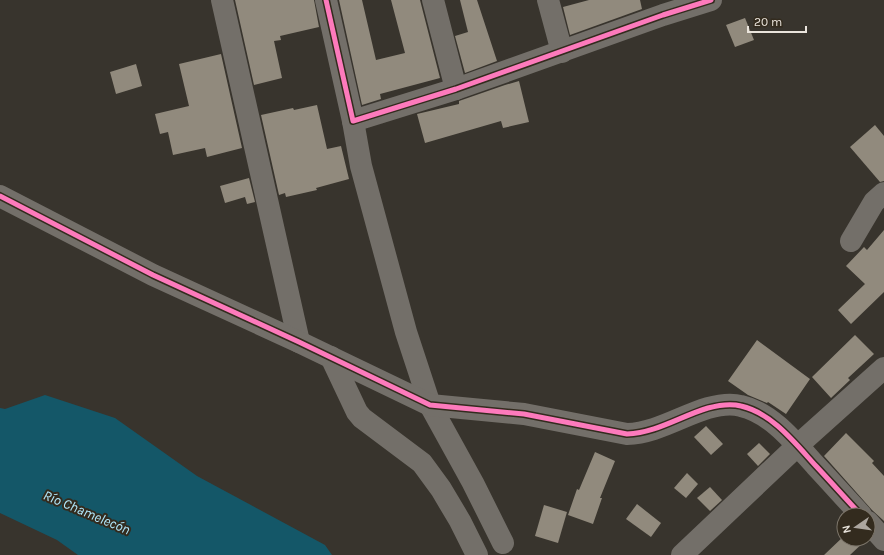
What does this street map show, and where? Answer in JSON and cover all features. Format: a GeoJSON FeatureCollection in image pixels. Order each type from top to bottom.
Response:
{"type":"FeatureCollection","features":[{"type":"Feature","properties":{"kind":"street"},"geometry":{"type":"LineString","coordinates":[[222,0],[299,342]]}},
{"type":"Feature","properties":{"kind":"street"},"geometry":{"type":"LineString","coordinates":[[326,0],[363,173],[406,332],[430,405],[473,483],[503,543]]}},
{"type":"Feature","properties":{"kind":"street"},"geometry":{"type":"LineString","coordinates":[[433,0],[456,89]]}},
{"type":"Feature","properties":{"kind":"street"},"geometry":{"type":"LineString","coordinates":[[548,0],[562,52]]}},
{"type":"Feature","properties":{"kind":"street"},"geometry":{"type":"LineString","coordinates":[[353,121],[456,89],[562,52],[661,8],[711,0]]}},
{"type":"Feature","properties":{"kind":"street"},"geometry":{"type":"LineString","coordinates":[[851,241],[874,202],[884,193]]}},
{"type":"Feature","properties":{"kind":"street"},"geometry":{"type":"LineString","coordinates":[[0,196],[153,275],[331,357],[430,405],[524,414],[627,434],[640,433],[650,430],[708,408],[727,404],[741,406],[762,414],[784,433],[854,507]]}},
{"type":"Feature","properties":{"kind":"street"},"geometry":{"type":"LineString","coordinates":[[331,357],[357,412],[362,418],[422,463],[441,489],[460,521],[477,555]]}},
{"type":"Feature","properties":{"kind":"street"},"geometry":{"type":"LineString","coordinates":[[682,555],[797,446],[884,368]]}},
{"type":"Feature","properties":{"kind":"street"},"geometry":{"type":"LineString","coordinates":[[876,531],[884,540]]}},
{"type":"Feature","properties":{"kind":"street"},"geometry":{"type":"LineString","coordinates":[[875,555],[884,547]]}},
{"type":"Feature","properties":{"kind":"water","name":"Río Chamelecón"},"geometry":{"type":"Polygon","coordinates":[[[45,395],[115,418],[197,476],[325,545],[332,555],[78,555],[57,540],[0,513],[0,408],[5,409],[45,395]]]}},
{"type":"Feature","properties":{"kind":"building"},"geometry":{"type":"Polygon","coordinates":[[[235,0],[314,0],[319,27],[280,36],[281,40],[274,41],[282,78],[254,85],[235,0]]]}},
{"type":"Feature","properties":{"kind":"building"},"geometry":{"type":"Polygon","coordinates":[[[339,0],[362,0],[376,60],[405,53],[391,0],[420,0],[440,78],[380,94],[381,99],[362,105],[339,0]]]}},
{"type":"Feature","properties":{"kind":"building"},"geometry":{"type":"Polygon","coordinates":[[[460,0],[477,0],[497,61],[465,73],[455,36],[468,32],[460,0]]]}},
{"type":"Feature","properties":{"kind":"building"},"geometry":{"type":"Polygon","coordinates":[[[589,0],[640,0],[642,9],[570,35],[563,7],[589,0]]]}},
{"type":"Feature","properties":{"kind":"building"},"geometry":{"type":"Polygon","coordinates":[[[745,18],[754,40],[735,47],[726,25],[745,18]]]}},
{"type":"Feature","properties":{"kind":"building"},"geometry":{"type":"Polygon","coordinates":[[[221,54],[242,148],[207,157],[205,148],[173,155],[168,132],[160,134],[155,114],[189,106],[179,64],[221,54]]]}},
{"type":"Feature","properties":{"kind":"building"},"geometry":{"type":"Polygon","coordinates":[[[136,64],[142,86],[116,94],[110,72],[136,64]]]}},
{"type":"Feature","properties":{"kind":"building"},"geometry":{"type":"Polygon","coordinates":[[[519,81],[529,122],[503,128],[501,121],[425,143],[417,114],[459,104],[459,101],[519,81]]]}},
{"type":"Feature","properties":{"kind":"building"},"geometry":{"type":"Polygon","coordinates":[[[317,105],[327,149],[341,146],[349,179],[316,188],[317,190],[286,197],[285,193],[279,195],[261,115],[293,108],[294,110],[317,105]]]}},
{"type":"Feature","properties":{"kind":"building"},"geometry":{"type":"Polygon","coordinates":[[[875,125],[884,136],[884,181],[880,182],[850,147],[875,125]]]}},
{"type":"Feature","properties":{"kind":"building"},"geometry":{"type":"Polygon","coordinates":[[[249,178],[255,202],[247,204],[245,197],[225,203],[220,186],[249,178]]]}},
{"type":"Feature","properties":{"kind":"building"},"geometry":{"type":"Polygon","coordinates":[[[884,230],[884,292],[851,324],[838,310],[865,284],[846,266],[864,247],[867,250],[884,230]]]}},
{"type":"Feature","properties":{"kind":"building"},"geometry":{"type":"Polygon","coordinates":[[[855,335],[874,354],[848,378],[850,380],[831,398],[812,377],[855,335]]]}},
{"type":"Feature","properties":{"kind":"building"},"geometry":{"type":"Polygon","coordinates":[[[757,340],[810,379],[786,414],[768,402],[767,403],[748,395],[728,381],[757,340]]]}},
{"type":"Feature","properties":{"kind":"building"},"geometry":{"type":"Polygon","coordinates":[[[706,426],[723,444],[711,455],[694,437],[706,426]]]}},
{"type":"Feature","properties":{"kind":"building"},"geometry":{"type":"Polygon","coordinates":[[[846,433],[874,461],[872,463],[884,476],[884,521],[876,514],[876,507],[869,507],[824,456],[846,433]]]}},
{"type":"Feature","properties":{"kind":"building"},"geometry":{"type":"Polygon","coordinates":[[[759,443],[770,454],[758,466],[747,454],[759,443]]]}},
{"type":"Feature","properties":{"kind":"building"},"geometry":{"type":"Polygon","coordinates":[[[595,452],[615,461],[600,498],[602,498],[593,524],[568,515],[577,489],[579,490],[595,452]]]}},
{"type":"Feature","properties":{"kind":"building"},"geometry":{"type":"Polygon","coordinates":[[[687,473],[698,484],[686,498],[674,488],[687,473]]]}},
{"type":"Feature","properties":{"kind":"building"},"geometry":{"type":"Polygon","coordinates":[[[710,487],[722,500],[710,511],[697,498],[710,487]]]}},
{"type":"Feature","properties":{"kind":"building"},"geometry":{"type":"Polygon","coordinates":[[[637,504],[661,523],[651,537],[626,519],[637,504]]]}},
{"type":"Feature","properties":{"kind":"building"},"geometry":{"type":"Polygon","coordinates":[[[544,505],[567,512],[558,543],[535,536],[544,505]]]}},
{"type":"Feature","properties":{"kind":"building"},"geometry":{"type":"Polygon","coordinates":[[[836,544],[836,547],[858,547],[850,555],[824,555],[836,544]]]}},
{"type":"Feature","properties":{"kind":"cycle path"},"geometry":{"type":"LineString","coordinates":[[326,0],[353,121],[456,89],[663,15],[711,0]]}},
{"type":"Feature","properties":{"kind":"cycle path"},"geometry":{"type":"LineString","coordinates":[[0,196],[153,275],[299,342],[430,405],[524,414],[627,434],[648,431],[698,411],[716,406],[733,405],[752,410],[763,415],[782,430],[854,507]]}}]}
